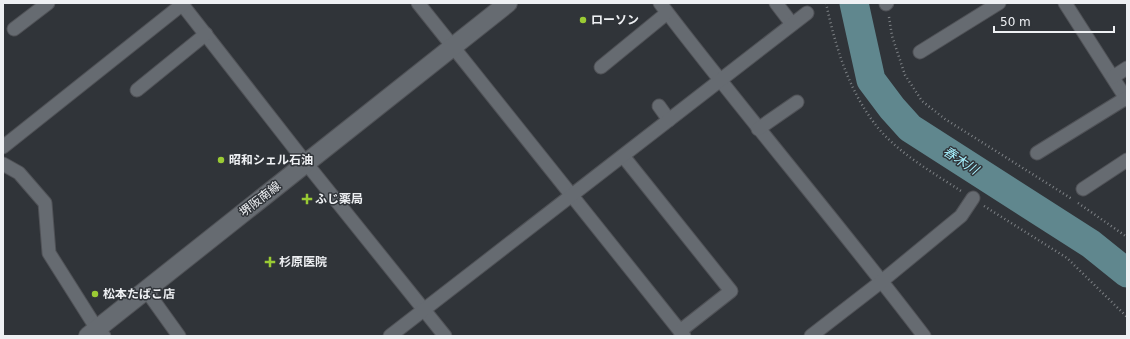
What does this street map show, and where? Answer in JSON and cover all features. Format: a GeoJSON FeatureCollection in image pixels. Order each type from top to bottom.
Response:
{"type":"FeatureCollection","features":[{"type":"Feature","properties":{"kind":"main road","name":"堺阪南線"},"geometry":{"type":"LineString","coordinates":[[96,334],[146,290],[508,3]]}},
{"type":"Feature","properties":{"kind":"street"},"geometry":{"type":"LineString","coordinates":[[14,29],[48,3]]}},
{"type":"Feature","properties":{"kind":"street"},"geometry":{"type":"LineString","coordinates":[[3,148],[183,3],[306,163],[423,310],[446,336]]}},
{"type":"Feature","properties":{"kind":"street"},"geometry":{"type":"LineString","coordinates":[[418,3],[682,333],[731,291],[623,156]]}},
{"type":"Feature","properties":{"kind":"street"},"geometry":{"type":"LineString","coordinates":[[776,3],[792,24]]}},
{"type":"Feature","properties":{"kind":"street"},"geometry":{"type":"LineString","coordinates":[[920,52],[999,3]]}},
{"type":"Feature","properties":{"kind":"street"},"geometry":{"type":"LineString","coordinates":[[1037,153],[1126,99],[1065,3]]}},
{"type":"Feature","properties":{"kind":"street"},"geometry":{"type":"LineString","coordinates":[[601,67],[663,8],[719,81],[882,281],[924,336]]}},
{"type":"Feature","properties":{"kind":"street"},"geometry":{"type":"LineString","coordinates":[[390,336],[807,13]]}},
{"type":"Feature","properties":{"kind":"street"},"geometry":{"type":"LineString","coordinates":[[137,90],[206,34]]}},
{"type":"Feature","properties":{"kind":"street"},"geometry":{"type":"LineString","coordinates":[[1112,77],[1127,68]]}},
{"type":"Feature","properties":{"kind":"street"},"geometry":{"type":"LineString","coordinates":[[758,129],[797,102]]}},
{"type":"Feature","properties":{"kind":"street"},"geometry":{"type":"LineString","coordinates":[[659,106],[669,120]]}},
{"type":"Feature","properties":{"kind":"street"},"geometry":{"type":"LineString","coordinates":[[1083,189],[1127,160]]}},
{"type":"Feature","properties":{"kind":"street"},"geometry":{"type":"LineString","coordinates":[[3,164],[20,173],[45,203],[49,253],[96,334]]}},
{"type":"Feature","properties":{"kind":"street"},"geometry":{"type":"LineString","coordinates":[[811,336],[882,281],[961,216],[973,198]]}},
{"type":"Feature","properties":{"kind":"street"},"geometry":{"type":"LineString","coordinates":[[146,290],[179,336]]}},
{"type":"Feature","properties":{"kind":"path"},"geometry":{"type":"LineString","coordinates":[[826,3],[848,78],[875,125],[898,146],[929,170],[1067,258],[1127,317]]}},
{"type":"Feature","properties":{"kind":"path"},"geometry":{"type":"LineString","coordinates":[[887,3],[900,62],[911,87],[922,101],[945,119],[1093,212],[1127,237]]}},
{"type":"Feature","properties":{"kind":"waterway","name":"春木川"},"geometry":{"type":"LineString","coordinates":[[854,3],[871,80],[892,108],[910,128],[1091,244],[1127,273]]}},
{"type":"Feature","properties":{"kind":"place","name":"ローソン"},"geometry":{"type":"Point","coordinates":[583,20]}},
{"type":"Feature","properties":{"kind":"place","name":"昭和シェル石油"},"geometry":{"type":"Point","coordinates":[221,160]}},
{"type":"Feature","properties":{"kind":"place","name":"ふじ薬局"},"geometry":{"type":"Point","coordinates":[307,199]}},
{"type":"Feature","properties":{"kind":"place","name":"杉原医院"},"geometry":{"type":"Point","coordinates":[270,262]}},
{"type":"Feature","properties":{"kind":"place","name":"松本たばこ店"},"geometry":{"type":"Point","coordinates":[95,294]}}]}
